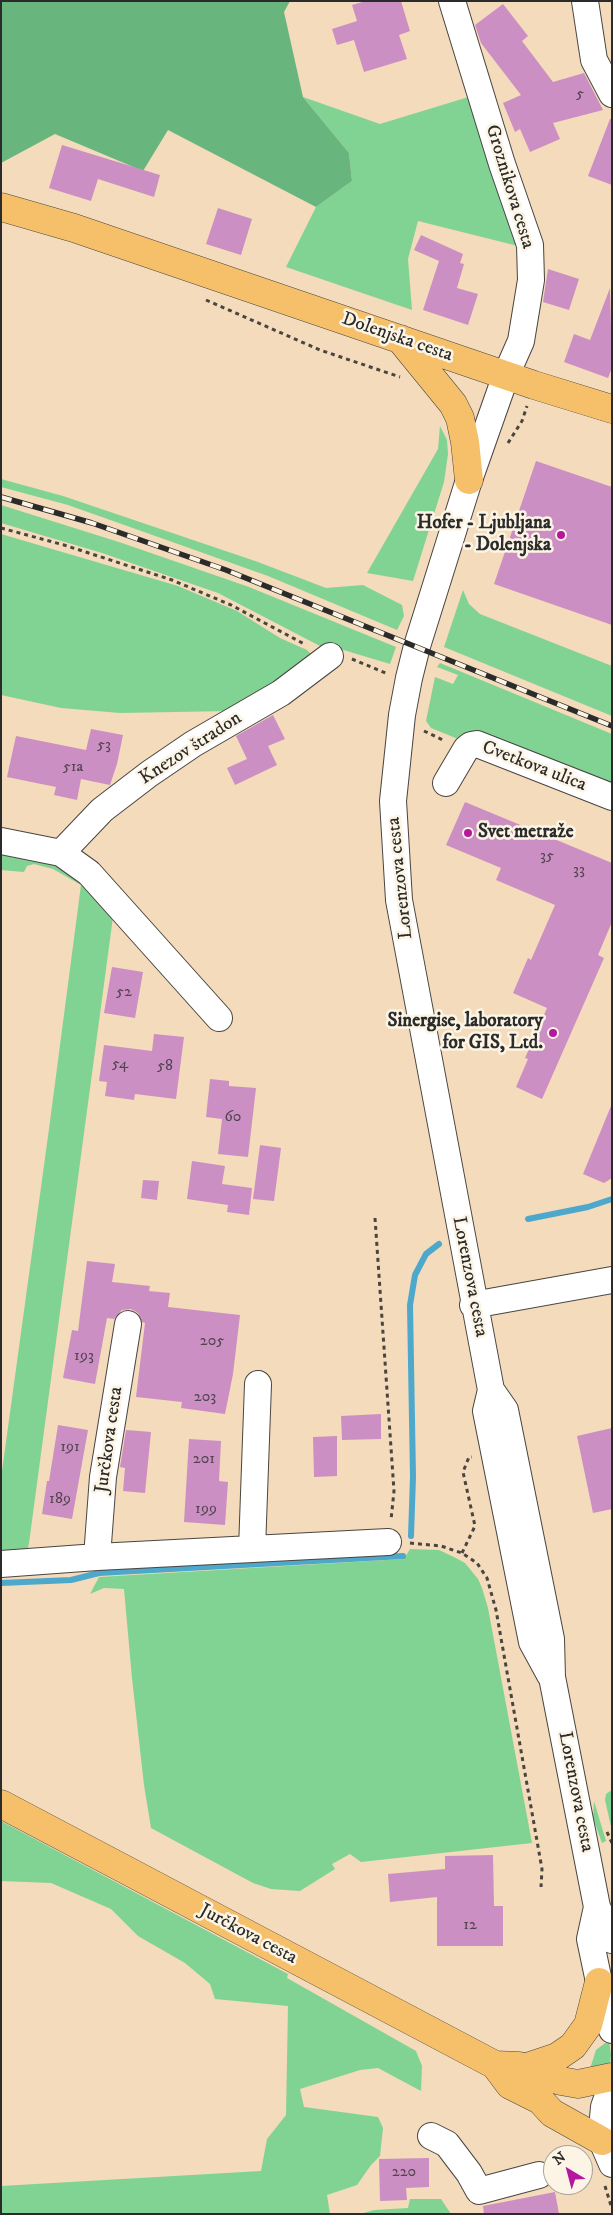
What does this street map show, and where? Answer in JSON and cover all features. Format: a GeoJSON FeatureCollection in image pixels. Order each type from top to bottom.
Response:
{"type":"FeatureCollection","features":[{"type":"Feature","properties":{"kind":"main road","name":"Dolenjska cesta"},"geometry":{"type":"LineString","coordinates":[[1,207],[74,228],[506,375],[612,409]]}},
{"type":"Feature","properties":{"kind":"main road"},"geometry":{"type":"LineString","coordinates":[[400,339],[453,404],[460,418],[465,442],[469,480]]}},
{"type":"Feature","properties":{"kind":"main road","name":"Jurčkova cesta"},"geometry":{"type":"LineString","coordinates":[[1,1804],[495,2065],[524,2068],[562,2081],[578,2084],[612,2077]]}},
{"type":"Feature","properties":{"kind":"main road","name":"Jurčkova cesta"},"geometry":{"type":"LineString","coordinates":[[524,2068],[558,2056],[573,2046],[588,2025],[606,1990]]}},
{"type":"Feature","properties":{"kind":"main road","name":"Jurčkova cesta"},"geometry":{"type":"LineString","coordinates":[[495,2065],[510,2085],[540,2100],[556,2100],[607,2136]]}},
{"type":"Feature","properties":{"kind":"street","name":"Groznikova cesta"},"geometry":{"type":"LineString","coordinates":[[452,1],[502,164],[530,245],[531,280],[522,341],[506,375]]}},
{"type":"Feature","properties":{"kind":"street"},"geometry":{"type":"LineString","coordinates":[[585,1],[594,60],[606,86],[612,94]]}},
{"type":"Feature","properties":{"kind":"street","name":"Lorenzova cesta"},"geometry":{"type":"LineString","coordinates":[[506,375],[469,480],[409,678],[402,715],[394,801],[399,900],[473,1305],[491,1390],[505,1410],[552,1639],[552,1677],[612,1940]]}},
{"type":"Feature","properties":{"kind":"street","name":"Knezov štradon"},"geometry":{"type":"LineString","coordinates":[[61,853],[102,810],[149,774],[193,744],[281,693],[330,656]]}},
{"type":"Feature","properties":{"kind":"street","name":"Cvetkova ulica"},"geometry":{"type":"LineString","coordinates":[[446,783],[466,749],[471,745],[477,744],[492,748],[612,798]]}},
{"type":"Feature","properties":{"kind":"street"},"geometry":{"type":"LineString","coordinates":[[1,841],[61,853],[88,873],[219,1018]]}},
{"type":"Feature","properties":{"kind":"street"},"geometry":{"type":"LineString","coordinates":[[473,1305],[612,1280]]}},
{"type":"Feature","properties":{"kind":"street","name":"Jurčkova cesta"},"geometry":{"type":"LineString","coordinates":[[97,1557],[103,1477],[128,1324]]}},
{"type":"Feature","properties":{"kind":"street"},"geometry":{"type":"LineString","coordinates":[[252,1549],[258,1384]]}},
{"type":"Feature","properties":{"kind":"street"},"geometry":{"type":"LineString","coordinates":[[1,1564],[97,1557],[388,1542]]}},
{"type":"Feature","properties":{"kind":"street","name":"Lorenzova cesta"},"geometry":{"type":"LineString","coordinates":[[605,1916],[590,1939],[606,1990],[612,2030]]}},
{"type":"Feature","properties":{"kind":"street"},"geometry":{"type":"LineString","coordinates":[[607,2136],[607,2097],[612,2084]]}},
{"type":"Feature","properties":{"kind":"street"},"geometry":{"type":"LineString","coordinates":[[431,2136],[447,2144],[469,2173],[479,2191],[539,2174]]}},
{"type":"Feature","properties":{"kind":"path","name":"Dolenjska cesta"},"geometry":{"type":"LineString","coordinates":[[204,299],[320,350],[407,381]]}},
{"type":"Feature","properties":{"kind":"path"},"geometry":{"type":"LineString","coordinates":[[1,528],[64,545],[172,580],[231,604],[281,633],[330,656],[340,656],[394,676]]}},
{"type":"Feature","properties":{"kind":"path"},"geometry":{"type":"LineString","coordinates":[[421,725],[427,733],[466,749]]}},
{"type":"Feature","properties":{"kind":"path"},"geometry":{"type":"LineString","coordinates":[[375,1218],[394,1491],[388,1542],[441,1546],[462,1553],[477,1563],[487,1578],[496,1610],[542,1870],[541,1887]]}},
{"type":"Feature","properties":{"kind":"path"},"geometry":{"type":"LineString","coordinates":[[462,1553],[475,1526],[463,1472],[469,1457],[475,1456]]}},
{"type":"Feature","properties":{"kind":"green space"},"geometry":{"type":"Polygon","coordinates":[[[1,1],[290,1],[284,12],[303,97],[349,153],[352,181],[316,207],[168,130],[143,171],[55,134],[1,163],[1,1]]]}},
{"type":"Feature","properties":{"kind":"green space"},"geometry":{"type":"Polygon","coordinates":[[[475,95],[522,247],[418,221],[408,259],[412,310],[286,267],[316,207],[352,181],[349,153],[303,97],[380,124],[475,95]]]}},
{"type":"Feature","properties":{"kind":"green space"},"geometry":{"type":"Polygon","coordinates":[[[440,426],[447,440],[448,454],[444,482],[413,581],[367,573],[438,449],[440,426]]]}},
{"type":"Feature","properties":{"kind":"green space"},"geometry":{"type":"Polygon","coordinates":[[[1,479],[63,496],[258,562],[326,588],[363,585],[402,605],[404,616],[397,630],[268,576],[68,505],[1,487],[1,479]]]}},
{"type":"Feature","properties":{"kind":"green space"},"geometry":{"type":"Polygon","coordinates":[[[1,505],[122,543],[249,587],[396,647],[390,664],[337,648],[320,646],[218,593],[102,553],[1,523],[1,505]]]}},
{"type":"Feature","properties":{"kind":"green space"},"geometry":{"type":"Polygon","coordinates":[[[1,534],[178,586],[237,611],[280,638],[307,650],[312,655],[312,661],[229,711],[120,713],[61,708],[1,695],[1,534]]]}},
{"type":"Feature","properties":{"kind":"green space"},"geometry":{"type":"Polygon","coordinates":[[[463,590],[469,604],[480,614],[612,666],[612,716],[444,647],[463,590]]]}},
{"type":"Feature","properties":{"kind":"green space"},"geometry":{"type":"Polygon","coordinates":[[[440,663],[612,734],[612,785],[484,733],[471,733],[458,739],[431,728],[426,721],[435,677],[453,684],[458,675],[437,667],[440,663]]]}},
{"type":"Feature","properties":{"kind":"green space"},"geometry":{"type":"Polygon","coordinates":[[[1,854],[55,863],[76,875],[113,917],[29,1543],[26,1557],[1,1559],[1,1478],[81,885],[53,869],[34,864],[27,866],[24,872],[1,870],[1,854]]]}},
{"type":"Feature","properties":{"kind":"green space"},"geometry":{"type":"Polygon","coordinates":[[[410,1549],[439,1550],[454,1557],[465,1563],[478,1579],[482,1588],[488,1608],[532,1843],[361,1862],[350,1854],[332,1864],[335,1869],[300,1891],[271,1889],[253,1883],[151,1828],[144,1785],[124,1589],[104,1588],[90,1594],[99,1577],[404,1559],[410,1549]]]}},
{"type":"Feature","properties":{"kind":"green space"},"geometry":{"type":"Polygon","coordinates":[[[612,1790],[612,1831],[605,1800],[606,1794],[612,1790]]]}},
{"type":"Feature","properties":{"kind":"green space"},"geometry":{"type":"Polygon","coordinates":[[[594,1801],[606,1841],[602,1843],[593,1818],[594,1801]]]}},
{"type":"Feature","properties":{"kind":"green space"},"geometry":{"type":"Polygon","coordinates":[[[1,1821],[288,1974],[287,1978],[416,2051],[422,2066],[421,2091],[378,2068],[360,2070],[300,2089],[304,2107],[378,2117],[383,2128],[380,2156],[357,2185],[327,2195],[330,2214],[1,2214],[1,2186],[261,2171],[267,2139],[286,2115],[288,2006],[215,1999],[210,1984],[185,1963],[138,1936],[111,1909],[51,1883],[1,1881],[1,1821]]]}},
{"type":"Feature","properties":{"kind":"green space"},"geometry":{"type":"Polygon","coordinates":[[[609,2040],[610,2063],[607,2067],[588,2075],[596,2050],[609,2040]]]}},
{"type":"Feature","properties":{"kind":"green space"},"geometry":{"type":"Polygon","coordinates":[[[410,2199],[441,2199],[451,2214],[360,2214],[374,2210],[408,2208],[410,2199]]]}},
{"type":"Feature","properties":{"kind":"building"},"geometry":{"type":"Polygon","coordinates":[[[366,1],[401,1],[410,31],[399,35],[407,59],[364,72],[354,40],[337,45],[332,29],[357,21],[352,5],[366,1]]]}},
{"type":"Feature","properties":{"kind":"building"},"geometry":{"type":"Polygon","coordinates":[[[503,4],[528,36],[522,41],[553,82],[584,73],[603,110],[553,123],[560,139],[530,152],[520,129],[515,132],[503,103],[521,95],[481,43],[475,25],[503,4]]]}},
{"type":"Feature","properties":{"kind":"building"},"geometry":{"type":"Polygon","coordinates":[[[610,119],[612,119],[612,185],[588,176],[610,119]]]}},
{"type":"Feature","properties":{"kind":"building"},"geometry":{"type":"Polygon","coordinates":[[[62,145],[160,175],[154,197],[98,179],[91,201],[49,188],[62,145]]]}},
{"type":"Feature","properties":{"kind":"building"},"geometry":{"type":"Polygon","coordinates":[[[218,208],[252,219],[241,255],[206,244],[218,208]]]}},
{"type":"Feature","properties":{"kind":"building"},"geometry":{"type":"Polygon","coordinates":[[[421,235],[463,254],[460,263],[464,264],[457,288],[478,294],[468,325],[423,310],[439,261],[414,250],[421,235]]]}},
{"type":"Feature","properties":{"kind":"building"},"geometry":{"type":"Polygon","coordinates":[[[548,269],[579,279],[569,310],[543,302],[548,269]]]}},
{"type":"Feature","properties":{"kind":"building"},"geometry":{"type":"Polygon","coordinates":[[[610,288],[612,368],[608,378],[564,362],[574,334],[590,340],[610,288]]]}},
{"type":"Feature","properties":{"kind":"building","name":"Hofer - Ljubljana - Dolenjska"},"geometry":{"type":"Polygon","coordinates":[[[536,461],[612,487],[612,625],[494,584],[536,461]]]}},
{"type":"Feature","properties":{"kind":"building"},"geometry":{"type":"Polygon","coordinates":[[[273,715],[285,739],[268,746],[277,765],[235,785],[227,768],[247,759],[236,736],[273,715]]]}},
{"type":"Feature","properties":{"kind":"building"},"geometry":{"type":"Polygon","coordinates":[[[91,729],[123,735],[110,785],[81,779],[77,800],[54,795],[56,787],[7,777],[16,736],[86,750],[91,729]]]}},
{"type":"Feature","properties":{"kind":"building"},"geometry":{"type":"Polygon","coordinates":[[[465,802],[612,863],[612,922],[598,955],[604,958],[542,1099],[516,1087],[528,1059],[525,1058],[547,1008],[513,993],[528,958],[531,960],[555,905],[496,880],[501,868],[446,845],[465,802]]]}},
{"type":"Feature","properties":{"kind":"building"},"geometry":{"type":"Polygon","coordinates":[[[112,967],[143,972],[135,1018],[104,1013],[112,967]]]}},
{"type":"Feature","properties":{"kind":"building"},"geometry":{"type":"Polygon","coordinates":[[[154,1034],[184,1037],[176,1099],[135,1094],[134,1100],[105,1096],[107,1082],[99,1081],[104,1045],[152,1051],[154,1034]]]}},
{"type":"Feature","properties":{"kind":"building"},"geometry":{"type":"Polygon","coordinates":[[[210,1079],[229,1081],[229,1086],[256,1088],[248,1157],[218,1154],[222,1119],[206,1117],[210,1079]]]}},
{"type":"Feature","properties":{"kind":"building"},"geometry":{"type":"Polygon","coordinates":[[[611,1106],[612,1178],[604,1183],[583,1174],[611,1106]]]}},
{"type":"Feature","properties":{"kind":"building"},"geometry":{"type":"Polygon","coordinates":[[[260,1145],[281,1148],[274,1201],[253,1199],[260,1145]]]}},
{"type":"Feature","properties":{"kind":"building"},"geometry":{"type":"Polygon","coordinates":[[[192,1161],[225,1166],[222,1184],[252,1188],[249,1215],[227,1212],[228,1205],[187,1199],[192,1161]]]}},
{"type":"Feature","properties":{"kind":"building"},"geometry":{"type":"Polygon","coordinates":[[[143,1180],[159,1181],[157,1200],[141,1198],[143,1180]]]}},
{"type":"Feature","properties":{"kind":"building"},"geometry":{"type":"Polygon","coordinates":[[[87,1261],[115,1264],[112,1282],[150,1286],[149,1291],[170,1293],[168,1307],[240,1315],[233,1374],[225,1414],[181,1408],[182,1402],[136,1397],[145,1323],[142,1322],[138,1313],[131,1309],[122,1310],[114,1319],[107,1318],[95,1384],[63,1378],[72,1330],[78,1331],[87,1261]]]}},
{"type":"Feature","properties":{"kind":"building"},"geometry":{"type":"Polygon","coordinates":[[[381,1414],[381,1439],[342,1440],[341,1416],[381,1414]]]}},
{"type":"Feature","properties":{"kind":"building"},"geometry":{"type":"Polygon","coordinates":[[[58,1425],[88,1430],[72,1519],[42,1514],[58,1425]]]}},
{"type":"Feature","properties":{"kind":"building"},"geometry":{"type":"Polygon","coordinates":[[[612,1428],[612,1509],[593,1513],[577,1436],[612,1428]]]}},
{"type":"Feature","properties":{"kind":"building"},"geometry":{"type":"Polygon","coordinates":[[[126,1430],[151,1432],[145,1493],[123,1491],[125,1468],[120,1467],[126,1430]]]}},
{"type":"Feature","properties":{"kind":"building"},"geometry":{"type":"Polygon","coordinates":[[[337,1436],[337,1476],[314,1477],[313,1437],[337,1436]]]}},
{"type":"Feature","properties":{"kind":"building"},"geometry":{"type":"Polygon","coordinates":[[[189,1439],[221,1441],[219,1481],[228,1482],[225,1525],[184,1522],[189,1439]]]}},
{"type":"Feature","properties":{"kind":"building"},"geometry":{"type":"Polygon","coordinates":[[[493,1855],[494,1906],[503,1906],[503,1946],[437,1946],[437,1897],[390,1902],[388,1874],[445,1869],[445,1856],[493,1855]]]}},
{"type":"Feature","properties":{"kind":"building"},"geometry":{"type":"Polygon","coordinates":[[[429,2158],[429,2187],[406,2188],[407,2200],[380,2201],[379,2159],[429,2158]]]}},
{"type":"Feature","properties":{"kind":"building"},"geometry":{"type":"Polygon","coordinates":[[[543,2194],[556,2195],[559,2214],[484,2214],[483,2206],[543,2194]]]}},
{"type":"Feature","properties":{"kind":"waterway"},"geometry":{"type":"LineString","coordinates":[[528,1219],[588,1207],[612,1199]]}},
{"type":"Feature","properties":{"kind":"waterway"},"geometry":{"type":"LineString","coordinates":[[411,1536],[413,1477],[410,1305],[415,1275],[426,1254],[439,1244]]}},
{"type":"Feature","properties":{"kind":"waterway"},"geometry":{"type":"LineString","coordinates":[[1,1583],[71,1580],[99,1573],[403,1556]]}},
{"type":"Feature","properties":{"kind":"railway"},"geometry":{"type":"LineString","coordinates":[[1,497],[92,523],[226,570],[612,726]]}},
{"type":"Feature","properties":{"kind":"place","name":"Hofer - Ljubljana - Dolenjska"},"geometry":{"type":"Point","coordinates":[561,535]}},
{"type":"Feature","properties":{"kind":"place","name":"Svet metraže"},"geometry":{"type":"Point","coordinates":[468,833]}},
{"type":"Feature","properties":{"kind":"place","name":"Sinergise, laboratory for GIS, Ltd."},"geometry":{"type":"Point","coordinates":[553,1033]}}]}
